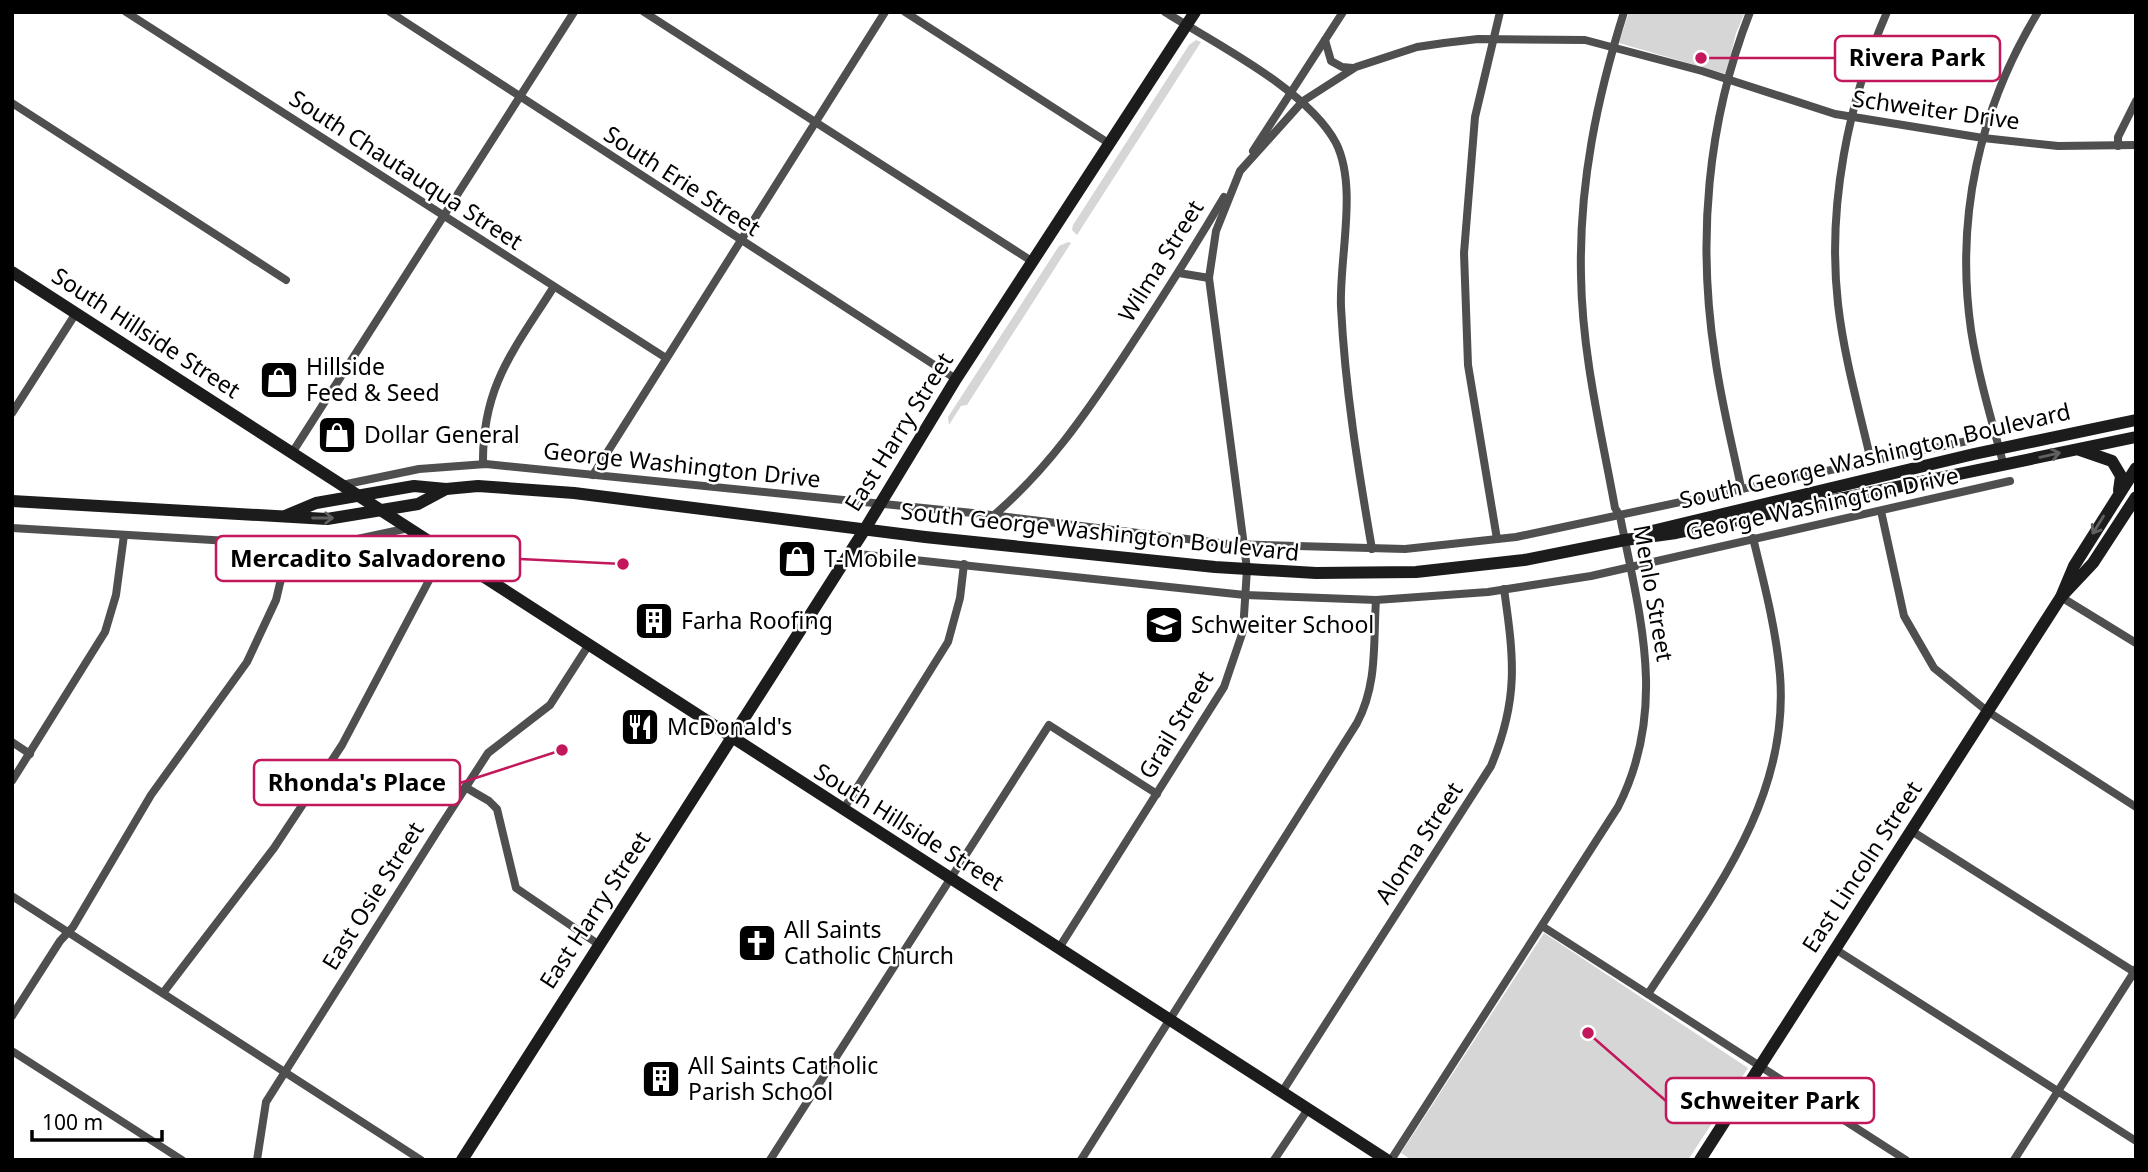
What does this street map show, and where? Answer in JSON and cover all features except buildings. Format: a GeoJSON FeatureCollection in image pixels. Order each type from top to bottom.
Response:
{"type":"FeatureCollection","features":[{"type":"Feature","properties":{"kind":"street","name":"South Chautauqua Street"},"geometry":{"type":"LineString","coordinates":[[126,12],[666,358]]}},
{"type":"Feature","properties":{"kind":"street","name":"South Erie Street"},"geometry":{"type":"LineString","coordinates":[[390,12],[956,379]]}},
{"type":"Feature","properties":{"kind":"street"},"geometry":{"type":"LineString","coordinates":[[292,453],[574,12]]}},
{"type":"Feature","properties":{"kind":"street"},"geometry":{"type":"LineString","coordinates":[[644,12],[1033,262]]}},
{"type":"Feature","properties":{"kind":"street"},"geometry":{"type":"LineString","coordinates":[[593,475],[885,12]]}},
{"type":"Feature","properties":{"kind":"street"},"geometry":{"type":"LineString","coordinates":[[905,12],[1110,145]]}},
{"type":"Feature","properties":{"kind":"street"},"geometry":{"type":"LineString","coordinates":[[1165,12],[1303,101],[1336,144],[1345,182],[1341,304],[1350,421],[1371,549]]}},
{"type":"Feature","properties":{"kind":"street","name":"East Harry Street"},"geometry":{"type":"LineString","coordinates":[[462,1160],[865,529],[956,379],[1195,12]]}},
{"type":"Feature","properties":{"kind":"street","name":"Wilma Street"},"geometry":{"type":"LineString","coordinates":[[993,516],[1034,478],[1066,441],[1179,273],[1240,171],[1343,12]]}},
{"type":"Feature","properties":{"kind":"street"},"geometry":{"type":"LineString","coordinates":[[1497,539],[1468,365],[1464,253],[1475,117],[1500,12]]}},
{"type":"Feature","properties":{"kind":"street","name":"Menlo Street"},"geometry":{"type":"LineString","coordinates":[[1389,1160],[1618,807],[1639,751],[1648,676],[1645,640],[1620,516],[1615,508],[1587,354],[1581,275],[1584,187],[1598,99],[1624,12]]}},
{"type":"Feature","properties":{"kind":"street"},"geometry":{"type":"LineString","coordinates":[[1741,487],[1715,356],[1706,230],[1712,147],[1728,79],[1750,12]]}},
{"type":"Feature","properties":{"kind":"street"},"geometry":{"type":"LineString","coordinates":[[1871,461],[1844,347],[1838,302],[1835,230],[1850,117],[1888,12]]}},
{"type":"Feature","properties":{"kind":"street"},"geometry":{"type":"LineString","coordinates":[[2004,466],[1971,332],[1966,276],[1969,197],[1983,138],[2015,50],[2038,12]]}},
{"type":"Feature","properties":{"kind":"street"},"geometry":{"type":"LineString","coordinates":[[1326,36],[1325,49],[1331,61],[1342,67],[1356,67]]}},
{"type":"Feature","properties":{"kind":"street","name":"Schweiter Drive"},"geometry":{"type":"LineString","coordinates":[[1240,171],[1303,101],[1356,67],[1418,47],[1494,39],[1585,40],[1728,79],[1850,117],[1983,138],[2058,146],[2136,145]]}},
{"type":"Feature","properties":{"kind":"street"},"geometry":{"type":"LineString","coordinates":[[2118,146],[2118,137],[2136,101]]}},
{"type":"Feature","properties":{"kind":"street"},"geometry":{"type":"LineString","coordinates":[[12,103],[286,279]]}},
{"type":"Feature","properties":{"kind":"street","name":"Grail Street"},"geometry":{"type":"LineString","coordinates":[[1059,948],[1224,687],[1243,631],[1247,569],[1209,278],[1216,231],[1240,171]]}},
{"type":"Feature","properties":{"kind":"street","name":"South Hillside Street"},"geometry":{"type":"LineString","coordinates":[[12,272],[409,527],[588,646],[1389,1160]]}},
{"type":"Feature","properties":{"kind":"street"},"geometry":{"type":"LineString","coordinates":[[1179,273],[1209,278]]}},
{"type":"Feature","properties":{"kind":"street"},"geometry":{"type":"LineString","coordinates":[[483,464],[482,436],[491,393],[508,359],[553,288]]}},
{"type":"Feature","properties":{"kind":"street"},"geometry":{"type":"LineString","coordinates":[[12,413],[76,313]]}},
{"type":"Feature","properties":{"kind":"street","name":"South George Washington Boulevard"},"geometry":{"type":"LineString","coordinates":[[1625,540],[1676,522],[2136,420]]}},
{"type":"Feature","properties":{"kind":"street","name":"South George Washington Boulevard"},"geometry":{"type":"LineString","coordinates":[[285,516],[316,503],[414,486],[446,489],[478,486],[574,494],[865,529],[1247,569],[1316,573],[1416,572],[1524,560],[1676,533],[2136,437]]}},
{"type":"Feature","properties":{"kind":"street","name":"George Washington Drive"},"geometry":{"type":"LineString","coordinates":[[342,485],[419,470],[483,464],[1244,544],[1405,549],[1497,539],[1620,516],[1741,487],[1972,440]]}},
{"type":"Feature","properties":{"kind":"street"},"geometry":{"type":"LineString","coordinates":[[2076,449],[2112,461],[2120,476],[2119,493]]}},
{"type":"Feature","properties":{"kind":"street","name":"East Lincoln Street"},"geometry":{"type":"LineString","coordinates":[[1700,1160],[2061,597],[2074,566],[2136,468]]}},
{"type":"Feature","properties":{"kind":"street","name":"George Washington Drive"},"geometry":{"type":"LineString","coordinates":[[849,553],[1245,595],[1376,600],[1504,589],[1630,567],[2011,481]]}},
{"type":"Feature","properties":{"kind":"street","name":"South George Washington Boulevard"},"geometry":{"type":"LineString","coordinates":[[12,501],[327,519],[418,504],[446,489]]}},
{"type":"Feature","properties":{"kind":"street","name":"East Lincoln Street"},"geometry":{"type":"LineString","coordinates":[[2061,597],[2093,563],[2136,497]]}},
{"type":"Feature","properties":{"kind":"street"},"geometry":{"type":"LineString","coordinates":[[1881,511],[1904,616],[1915,640],[1944,678],[1987,711],[2136,807]]}},
{"type":"Feature","properties":{"kind":"street"},"geometry":{"type":"LineString","coordinates":[[12,1016],[68,932],[150,795],[247,662],[276,600],[287,554],[409,527]]}},
{"type":"Feature","properties":{"kind":"street"},"geometry":{"type":"LineString","coordinates":[[12,528],[229,541]]}},
{"type":"Feature","properties":{"kind":"street"},"geometry":{"type":"LineString","coordinates":[[12,782],[105,632],[116,595],[124,535]]}},
{"type":"Feature","properties":{"kind":"street"},"geometry":{"type":"LineString","coordinates":[[1648,995],[1730,868],[1749,833],[1772,771],[1779,728],[1780,675],[1773,625],[1753,538]]}},
{"type":"Feature","properties":{"kind":"street"},"geometry":{"type":"LineString","coordinates":[[163,993],[274,848],[342,745],[444,552]]}},
{"type":"Feature","properties":{"kind":"street"},"geometry":{"type":"LineString","coordinates":[[843,810],[948,642],[960,598],[964,565]]}},
{"type":"Feature","properties":{"kind":"street","name":"Aloma Street"},"geometry":{"type":"LineString","coordinates":[[1282,1092],[1491,766],[1501,743],[1514,688],[1513,653],[1504,589]]}},
{"type":"Feature","properties":{"kind":"street"},"geometry":{"type":"LineString","coordinates":[[2061,597],[2136,643]]}},
{"type":"Feature","properties":{"kind":"street"},"geometry":{"type":"LineString","coordinates":[[1081,1160],[1367,704],[1374,671],[1376,600]]}},
{"type":"Feature","properties":{"kind":"street","name":"East Osie Street"},"geometry":{"type":"LineString","coordinates":[[257,1160],[266,1102],[488,752],[550,705],[588,646]]}},
{"type":"Feature","properties":{"kind":"street"},"geometry":{"type":"LineString","coordinates":[[770,1160],[1049,725],[1157,794]]}},
{"type":"Feature","properties":{"kind":"street"},"geometry":{"type":"LineString","coordinates":[[12,742],[30,754]]}},
{"type":"Feature","properties":{"kind":"street"},"geometry":{"type":"LineString","coordinates":[[466,787],[497,809],[516,888],[598,944]]}},
{"type":"Feature","properties":{"kind":"street"},"geometry":{"type":"LineString","coordinates":[[1910,831],[2135,971],[2014,1160]]}},
{"type":"Feature","properties":{"kind":"street"},"geometry":{"type":"LineString","coordinates":[[12,896],[421,1160]]}},
{"type":"Feature","properties":{"kind":"street"},"geometry":{"type":"LineString","coordinates":[[1542,926],[1906,1160]]}},
{"type":"Feature","properties":{"kind":"street"},"geometry":{"type":"LineString","coordinates":[[1835,949],[2136,1141]]}},
{"type":"Feature","properties":{"kind":"street"},"geometry":{"type":"LineString","coordinates":[[12,1051],[182,1160]]}},
{"type":"Feature","properties":{"kind":"street"},"geometry":{"type":"LineString","coordinates":[[1274,1160],[1308,1109]]}},
{"type":"Feature","properties":{"kind":"shaded area"},"geometry":{"type":"Polygon","coordinates":[[[1629,12],[1745,12],[1736,33],[1726,74],[1619,43],[1629,12]]]}},
{"type":"Feature","properties":{"kind":"shaded area"},"geometry":{"type":"Polygon","coordinates":[[[1196,40],[1201,42],[1077,235],[1072,230],[1073,225],[1189,45],[1196,40]]]}},
{"type":"Feature","properties":{"kind":"shaded area"},"geometry":{"type":"Polygon","coordinates":[[[1071,243],[967,405],[961,406],[949,425],[948,417],[1059,246],[1071,243]]]}},
{"type":"Feature","properties":{"kind":"shaded area"},"geometry":{"type":"Polygon","coordinates":[[[1544,933],[1748,1068],[1688,1160],[1412,1160],[1401,1153],[1544,933]]]}},
{"type":"Feature","properties":{"kind":"place","name":"Rivera Park"},"geometry":{"type":"Point","coordinates":[1701,58]}},
{"type":"Feature","properties":{"kind":"place","name":"Hillside Feed & Seed"},"geometry":{"type":"Point","coordinates":[279,380]}},
{"type":"Feature","properties":{"kind":"place","name":"Dollar General"},"geometry":{"type":"Point","coordinates":[337,435]}},
{"type":"Feature","properties":{"kind":"place","name":"T-Mobile"},"geometry":{"type":"Point","coordinates":[797,559]}},
{"type":"Feature","properties":{"kind":"place","name":"Mercadito Salvadoreno"},"geometry":{"type":"Point","coordinates":[623,564]}},
{"type":"Feature","properties":{"kind":"place","name":"Farha Roofing"},"geometry":{"type":"Point","coordinates":[654,621]}},
{"type":"Feature","properties":{"kind":"place","name":"Schweiter School"},"geometry":{"type":"Point","coordinates":[1164,625]}},
{"type":"Feature","properties":{"kind":"place","name":"McDonald's"},"geometry":{"type":"Point","coordinates":[640,727]}},
{"type":"Feature","properties":{"kind":"place","name":"Rhonda's Place"},"geometry":{"type":"Point","coordinates":[562,750]}},
{"type":"Feature","properties":{"kind":"place","name":"All Saints Catholic Church"},"geometry":{"type":"Point","coordinates":[757,943]}},
{"type":"Feature","properties":{"kind":"place","name":"Schweiter Park"},"geometry":{"type":"Point","coordinates":[1588,1033]}},
{"type":"Feature","properties":{"kind":"place","name":"All Saints Catholic Parish School"},"geometry":{"type":"Point","coordinates":[661,1079]}}]}
